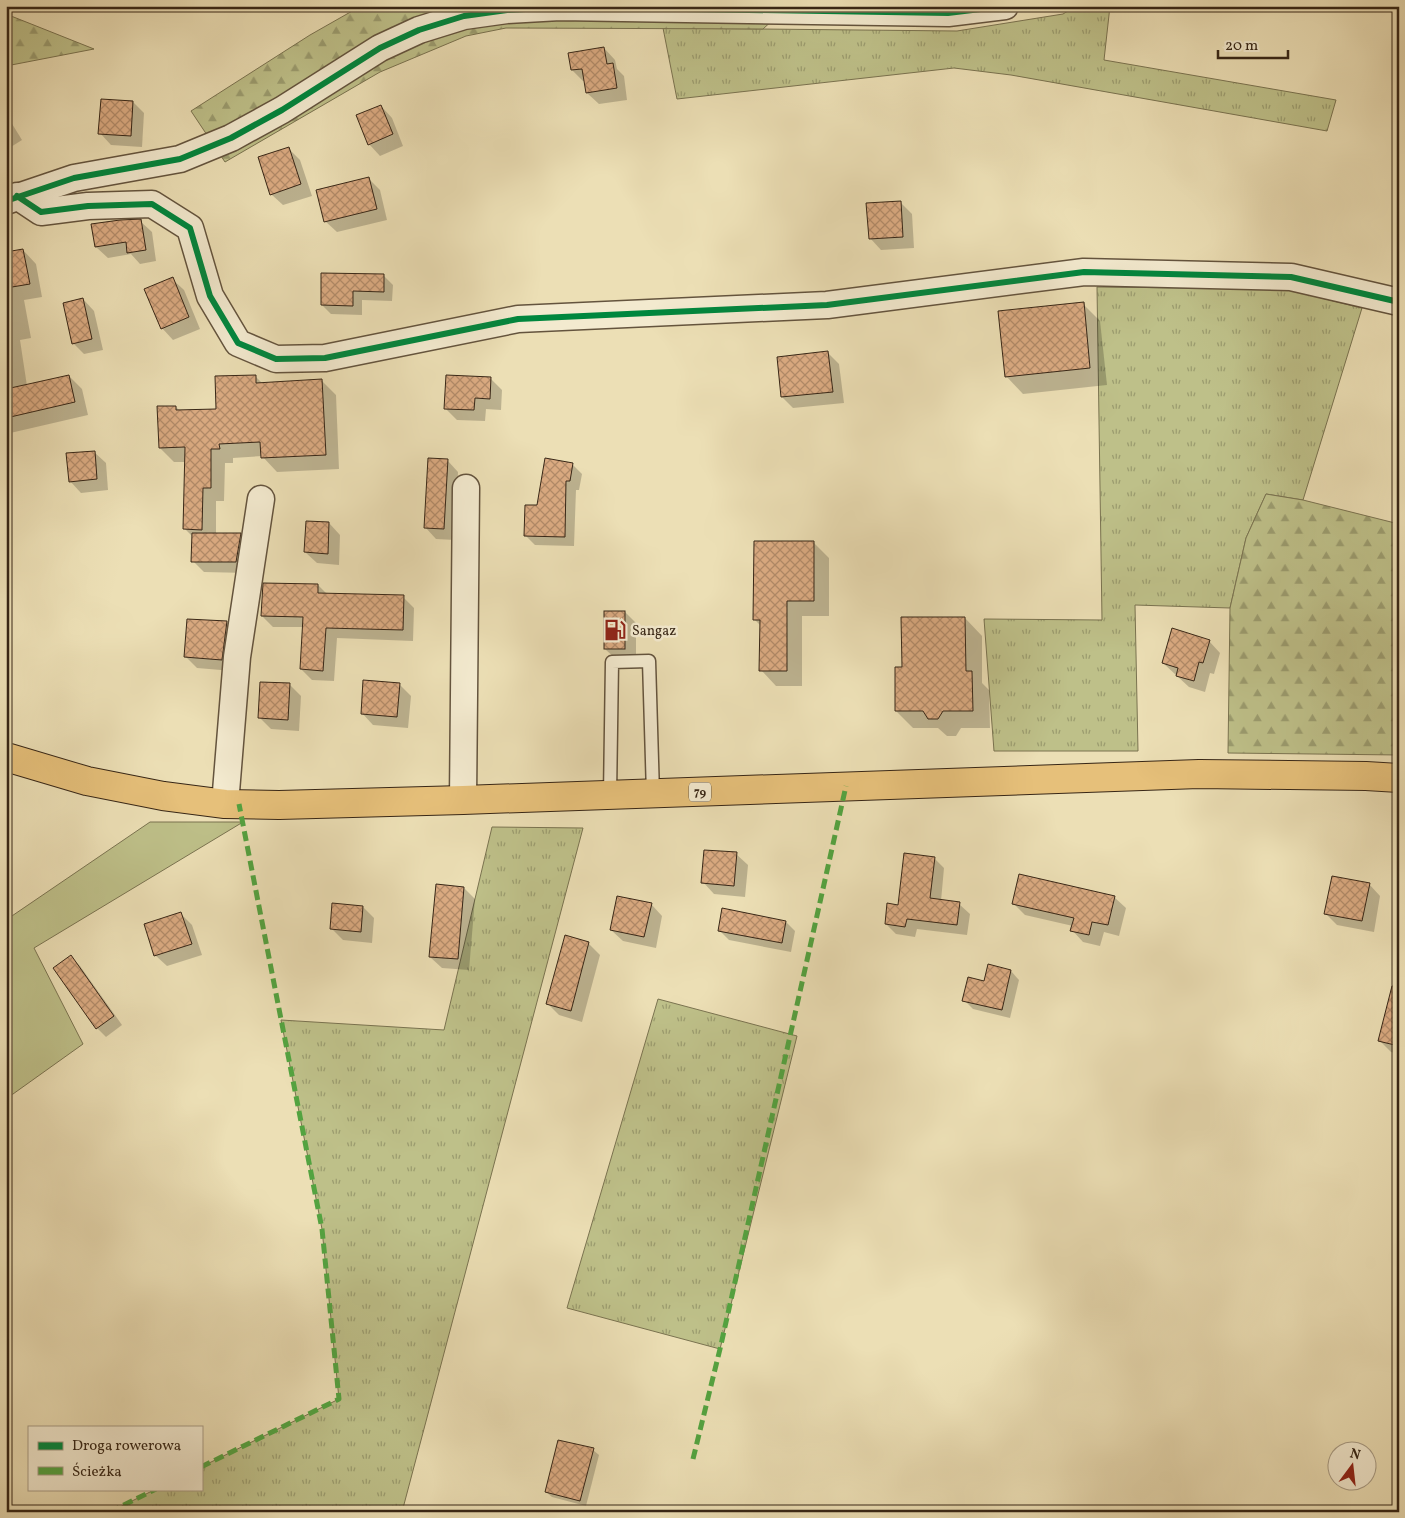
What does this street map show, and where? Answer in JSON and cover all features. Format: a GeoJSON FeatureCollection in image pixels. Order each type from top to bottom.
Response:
{"type":"FeatureCollection","features":[{"type":"Feature","properties":{"kind":"main road","name":"79"},"geometry":{"type":"LineString","coordinates":[[6,757],[87,782],[163,796],[225,804],[279,805],[652,794],[1199,774],[1399,778]]}},
{"type":"Feature","properties":{"kind":"street"},"geometry":{"type":"LineString","coordinates":[[12,199],[74,178],[180,158],[231,138],[282,110],[380,48],[418,30],[464,16],[507,10],[560,7],[948,13],[1005,6]]}},
{"type":"Feature","properties":{"kind":"street"},"geometry":{"type":"LineString","coordinates":[[12,199],[41,212],[88,206],[152,204],[190,228],[210,296],[238,343],[276,358],[325,358],[518,319],[827,305],[1084,272],[1291,277],[1399,302]]}},
{"type":"Feature","properties":{"kind":"street"},"geometry":{"type":"LineString","coordinates":[[463,800],[466,488]]}},
{"type":"Feature","properties":{"kind":"street"},"geometry":{"type":"LineString","coordinates":[[225,804],[237,657],[261,499]]}},
{"type":"Feature","properties":{"kind":"lane"},"geometry":{"type":"LineString","coordinates":[[610,795],[612,662],[649,662],[652,794]]}},
{"type":"Feature","properties":{"kind":"green space"},"geometry":{"type":"Polygon","coordinates":[[[361,6],[788,6],[763,29],[506,28],[466,36],[380,72],[225,162],[191,111],[310,35],[361,6]]]}},
{"type":"Feature","properties":{"kind":"green space"},"geometry":{"type":"Polygon","coordinates":[[[1076,6],[1110,6],[1104,60],[1336,100],[1327,131],[1011,75],[954,68],[677,99],[663,28],[957,31],[1063,14],[1076,6]]]}},
{"type":"Feature","properties":{"kind":"green space"},"geometry":{"type":"Polygon","coordinates":[[[6,14],[94,49],[6,66],[6,14]]]}},
{"type":"Feature","properties":{"kind":"green space"},"geometry":{"type":"Polygon","coordinates":[[[1097,287],[1285,289],[1362,308],[1303,500],[1266,494],[1246,538],[1230,608],[1135,605],[1138,751],[994,751],[984,619],[1102,620],[1097,287]]]}},
{"type":"Feature","properties":{"kind":"green space"},"geometry":{"type":"Polygon","coordinates":[[[1266,494],[1303,500],[1399,524],[1399,755],[1228,753],[1230,608],[1246,538],[1266,494]]]}},
{"type":"Feature","properties":{"kind":"green space"},"geometry":{"type":"Polygon","coordinates":[[[150,822],[243,822],[34,948],[83,1044],[6,1099],[6,920],[150,822]]]}},
{"type":"Feature","properties":{"kind":"green space"},"geometry":{"type":"Polygon","coordinates":[[[492,827],[583,828],[402,1512],[110,1512],[154,1490],[202,1490],[202,1467],[339,1399],[322,1229],[281,1020],[444,1030],[492,827]]]}},
{"type":"Feature","properties":{"kind":"green space"},"geometry":{"type":"Polygon","coordinates":[[[658,999],[797,1036],[720,1349],[567,1308],[658,999]]]}},
{"type":"Feature","properties":{"kind":"building"},"geometry":{"type":"Polygon","coordinates":[[[604,47],[607,64],[613,63],[617,88],[586,93],[582,69],[571,70],[568,53],[604,47]]]}},
{"type":"Feature","properties":{"kind":"building"},"geometry":{"type":"Polygon","coordinates":[[[101,99],[133,101],[131,136],[98,134],[101,99]]]}},
{"type":"Feature","properties":{"kind":"building"},"geometry":{"type":"Polygon","coordinates":[[[381,105],[393,134],[368,145],[356,115],[381,105]]]}},
{"type":"Feature","properties":{"kind":"building"},"geometry":{"type":"Polygon","coordinates":[[[289,147],[301,184],[270,195],[258,157],[289,147]]]}},
{"type":"Feature","properties":{"kind":"building"},"geometry":{"type":"Polygon","coordinates":[[[369,177],[377,209],[324,222],[316,190],[369,177]]]}},
{"type":"Feature","properties":{"kind":"building"},"geometry":{"type":"Polygon","coordinates":[[[901,201],[903,237],[869,239],[866,203],[901,201]]]}},
{"type":"Feature","properties":{"kind":"building"},"geometry":{"type":"Polygon","coordinates":[[[141,219],[146,250],[127,253],[126,242],[95,247],[91,224],[141,219]]]}},
{"type":"Feature","properties":{"kind":"building"},"geometry":{"type":"Polygon","coordinates":[[[23,249],[30,284],[6,288],[6,252],[23,249]]]}},
{"type":"Feature","properties":{"kind":"building"},"geometry":{"type":"Polygon","coordinates":[[[321,273],[384,274],[384,292],[353,291],[353,306],[321,305],[321,273]]]}},
{"type":"Feature","properties":{"kind":"building"},"geometry":{"type":"Polygon","coordinates":[[[173,277],[189,317],[161,329],[144,289],[173,277]]]}},
{"type":"Feature","properties":{"kind":"building"},"geometry":{"type":"Polygon","coordinates":[[[83,298],[92,339],[72,344],[63,303],[83,298]]]}},
{"type":"Feature","properties":{"kind":"building"},"geometry":{"type":"Polygon","coordinates":[[[1084,302],[1090,368],[1005,377],[998,311],[1084,302]]]}},
{"type":"Feature","properties":{"kind":"building"},"geometry":{"type":"Polygon","coordinates":[[[828,351],[833,392],[781,397],[777,357],[828,351]]]}},
{"type":"Feature","properties":{"kind":"building"},"geometry":{"type":"Polygon","coordinates":[[[69,375],[75,402],[6,418],[6,389],[69,375]]]}},
{"type":"Feature","properties":{"kind":"building"},"geometry":{"type":"Polygon","coordinates":[[[256,375],[256,383],[322,379],[326,455],[261,458],[260,442],[219,444],[220,449],[211,449],[211,488],[203,488],[202,530],[183,529],[185,447],[159,448],[157,406],[176,406],[176,410],[216,409],[215,376],[256,375]]]}},
{"type":"Feature","properties":{"kind":"building"},"geometry":{"type":"Polygon","coordinates":[[[446,375],[491,377],[490,399],[475,398],[474,410],[444,409],[446,375]]]}},
{"type":"Feature","properties":{"kind":"building"},"geometry":{"type":"Polygon","coordinates":[[[95,451],[97,479],[69,482],[66,453],[95,451]]]}},
{"type":"Feature","properties":{"kind":"building"},"geometry":{"type":"Polygon","coordinates":[[[428,458],[448,459],[444,529],[424,528],[428,458]]]}},
{"type":"Feature","properties":{"kind":"building"},"geometry":{"type":"Polygon","coordinates":[[[545,458],[573,463],[570,481],[566,481],[565,537],[524,536],[525,505],[537,505],[545,458]]]}},
{"type":"Feature","properties":{"kind":"building"},"geometry":{"type":"Polygon","coordinates":[[[306,521],[329,522],[328,554],[304,552],[306,521]]]}},
{"type":"Feature","properties":{"kind":"building"},"geometry":{"type":"Polygon","coordinates":[[[192,533],[241,533],[236,562],[191,562],[192,533]]]}},
{"type":"Feature","properties":{"kind":"building"},"geometry":{"type":"Polygon","coordinates":[[[754,541],[814,541],[814,601],[787,601],[787,671],[759,671],[760,620],[753,620],[754,541]]]}},
{"type":"Feature","properties":{"kind":"building"},"geometry":{"type":"Polygon","coordinates":[[[263,583],[318,584],[318,593],[404,595],[403,630],[326,628],[323,671],[300,669],[303,617],[261,616],[263,583]]]}},
{"type":"Feature","properties":{"kind":"building","name":"Sangaz"},"geometry":{"type":"Polygon","coordinates":[[[604,611],[625,611],[625,649],[604,649],[604,611]]]}},
{"type":"Feature","properties":{"kind":"building"},"geometry":{"type":"Polygon","coordinates":[[[901,617],[965,617],[966,671],[972,671],[973,711],[943,711],[938,719],[928,719],[923,711],[895,711],[895,667],[902,667],[901,617]]]}},
{"type":"Feature","properties":{"kind":"building"},"geometry":{"type":"Polygon","coordinates":[[[187,619],[227,621],[222,660],[184,657],[187,619]]]}},
{"type":"Feature","properties":{"kind":"building"},"geometry":{"type":"Polygon","coordinates":[[[1172,628],[1210,640],[1203,663],[1199,662],[1194,681],[1176,676],[1178,668],[1162,663],[1172,628]]]}},
{"type":"Feature","properties":{"kind":"building"},"geometry":{"type":"Polygon","coordinates":[[[363,680],[400,683],[397,717],[361,714],[363,680]]]}},
{"type":"Feature","properties":{"kind":"building"},"geometry":{"type":"Polygon","coordinates":[[[260,682],[290,683],[288,720],[258,718],[260,682]]]}},
{"type":"Feature","properties":{"kind":"building"},"geometry":{"type":"Polygon","coordinates":[[[704,850],[737,852],[734,886],[701,883],[704,850]]]}},
{"type":"Feature","properties":{"kind":"building"},"geometry":{"type":"Polygon","coordinates":[[[904,853],[935,857],[930,898],[960,902],[957,925],[907,919],[905,927],[885,924],[887,903],[898,905],[904,853]]]}},
{"type":"Feature","properties":{"kind":"building"},"geometry":{"type":"Polygon","coordinates":[[[1019,874],[1115,896],[1108,925],[1092,922],[1089,935],[1070,931],[1074,918],[1012,904],[1019,874]]]}},
{"type":"Feature","properties":{"kind":"building"},"geometry":{"type":"Polygon","coordinates":[[[1332,876],[1370,883],[1362,921],[1324,914],[1332,876]]]}},
{"type":"Feature","properties":{"kind":"building"},"geometry":{"type":"Polygon","coordinates":[[[436,884],[464,887],[458,959],[429,957],[436,884]]]}},
{"type":"Feature","properties":{"kind":"building"},"geometry":{"type":"Polygon","coordinates":[[[617,896],[652,903],[644,937],[610,930],[617,896]]]}},
{"type":"Feature","properties":{"kind":"building"},"geometry":{"type":"Polygon","coordinates":[[[332,903],[363,906],[361,932],[330,929],[332,903]]]}},
{"type":"Feature","properties":{"kind":"building"},"geometry":{"type":"Polygon","coordinates":[[[722,908],[786,921],[782,943],[718,931],[722,908]]]}},
{"type":"Feature","properties":{"kind":"building"},"geometry":{"type":"Polygon","coordinates":[[[181,912],[192,944],[154,956],[144,924],[181,912]]]}},
{"type":"Feature","properties":{"kind":"building"},"geometry":{"type":"Polygon","coordinates":[[[565,935],[589,942],[571,1011],[546,1004],[565,935]]]}},
{"type":"Feature","properties":{"kind":"building"},"geometry":{"type":"Polygon","coordinates":[[[71,955],[114,1016],[96,1029],[53,968],[71,955]]]}},
{"type":"Feature","properties":{"kind":"building"},"geometry":{"type":"Polygon","coordinates":[[[988,964],[1011,970],[1002,1010],[962,1001],[968,977],[984,981],[988,964]]]}},
{"type":"Feature","properties":{"kind":"building"},"geometry":{"type":"Polygon","coordinates":[[[1392,986],[1399,987],[1399,1046],[1378,1041],[1392,986]]]}},
{"type":"Feature","properties":{"kind":"building"},"geometry":{"type":"Polygon","coordinates":[[[558,1440],[594,1448],[580,1501],[545,1492],[558,1440]]]}},
{"type":"Feature","properties":{"kind":"marked path"},"geometry":{"type":"LineString","coordinates":[[693,1459],[720,1349],[846,786]]}},
{"type":"Feature","properties":{"kind":"marked path"},"geometry":{"type":"LineString","coordinates":[[202,1467],[339,1399],[322,1229],[239,804]]}},
{"type":"Feature","properties":{"kind":"marked path"},"geometry":{"type":"LineString","coordinates":[[110,1512],[154,1490]]}},
{"type":"Feature","properties":{"kind":"cycle path"},"geometry":{"type":"LineString","coordinates":[[6,201],[74,178],[180,159],[231,138],[282,110],[380,48],[419,30],[464,16],[507,10],[560,7],[948,13],[1005,6]]}},
{"type":"Feature","properties":{"kind":"cycle path"},"geometry":{"type":"LineString","coordinates":[[17,196],[41,212],[88,206],[152,204],[190,228],[210,296],[238,343],[276,359],[325,358],[518,319],[827,305],[1084,272],[1291,277],[1399,302]]}},
{"type":"Feature","properties":{"kind":"place","name":"Sangaz"},"geometry":{"type":"Point","coordinates":[615,630]}}]}
